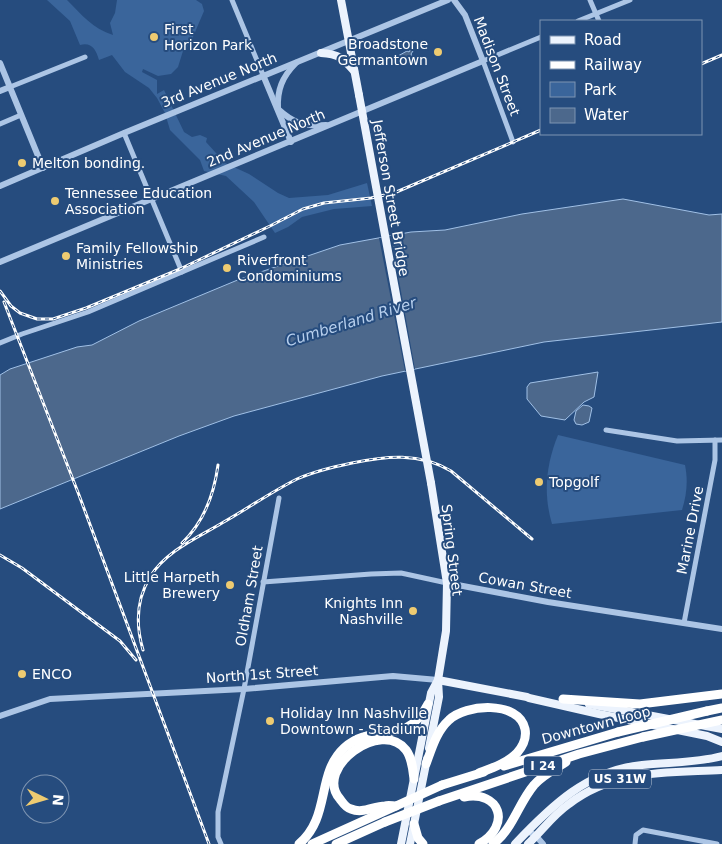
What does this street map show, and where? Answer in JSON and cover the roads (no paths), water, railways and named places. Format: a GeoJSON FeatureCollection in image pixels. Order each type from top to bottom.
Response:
{"type":"FeatureCollection","features":[{"type":"Feature","properties":{"kind":"highway"},"geometry":{"type":"LineString","coordinates":[[563,699],[640,704],[722,694]]}},
{"type":"Feature","properties":{"kind":"highway"},"geometry":{"type":"LineString","coordinates":[[299,844],[313,829],[318,818],[326,782],[334,761],[344,748],[368,736],[407,729],[422,717],[428,704]]}},
{"type":"Feature","properties":{"kind":"highway"},"geometry":{"type":"LineString","coordinates":[[426,764],[439,731],[450,719],[462,712],[487,708],[497,708],[513,713],[524,724],[526,738],[522,746],[507,761],[479,773]]}},
{"type":"Feature","properties":{"kind":"highway","name":"Downtown Loop"},"geometry":{"type":"LineString","coordinates":[[312,844],[442,785],[618,732],[722,708]]}},
{"type":"Feature","properties":{"kind":"highway","name":"Downtown Loop"},"geometry":{"type":"LineString","coordinates":[[336,844],[441,800],[579,754],[643,737],[722,720]]}},
{"type":"Feature","properties":{"kind":"highway"},"geometry":{"type":"LineString","coordinates":[[396,806],[384,806],[369,810],[348,808],[337,796],[334,787],[339,767],[354,749],[375,741],[386,740],[400,744],[407,751],[413,767],[414,779]]}},
{"type":"Feature","properties":{"kind":"highway"},"geometry":{"type":"LineString","coordinates":[[493,844],[508,829],[527,795],[541,777],[579,754]]}},
{"type":"Feature","properties":{"kind":"highway"},"geometry":{"type":"LineString","coordinates":[[441,800],[480,796],[493,804],[499,817],[498,825],[491,836],[479,844]]}},
{"type":"Feature","properties":{"kind":"highway"},"geometry":{"type":"LineString","coordinates":[[414,824],[418,838],[423,844]]}},
{"type":"Feature","properties":{"kind":"highway"},"geometry":{"type":"LineString","coordinates":[[345,844],[356,835]]}},
{"type":"Feature","properties":{"kind":"main road","name":"Jefferson Street Bridge"},"geometry":{"type":"LineString","coordinates":[[340,0],[431,483]]}},
{"type":"Feature","properties":{"kind":"main road"},"geometry":{"type":"LineString","coordinates":[[320,53],[332,53],[339,56],[354,71]]}},
{"type":"Feature","properties":{"kind":"main road","name":"Spring Street"},"geometry":{"type":"LineString","coordinates":[[410,844],[439,697],[438,680],[446,631],[447,584],[431,483]]}},
{"type":"Feature","properties":{"kind":"main road","name":"Spring Street"},"geometry":{"type":"LineString","coordinates":[[401,844],[428,704],[438,680]]}},
{"type":"Feature","properties":{"kind":"main road","name":"North 1st Street"},"geometry":{"type":"LineString","coordinates":[[438,680],[527,697]]}},
{"type":"Feature","properties":{"kind":"main road"},"geometry":{"type":"LineString","coordinates":[[722,729],[563,699],[529,698],[707,736],[722,742]]}},
{"type":"Feature","properties":{"kind":"main road","name":"US 31W"},"geometry":{"type":"LineString","coordinates":[[515,844],[560,800],[589,780],[617,769],[640,765],[698,761],[722,756]]}},
{"type":"Feature","properties":{"kind":"main road","name":"US 31W"},"geometry":{"type":"LineString","coordinates":[[529,844],[569,803],[588,791],[612,780],[639,774],[722,770]]}},
{"type":"Feature","properties":{"kind":"street"},"geometry":{"type":"LineString","coordinates":[[232,0],[291,142]]}},
{"type":"Feature","properties":{"kind":"street","name":"3rd Avenue North"},"geometry":{"type":"LineString","coordinates":[[0,186],[448,0]]}},
{"type":"Feature","properties":{"kind":"street","name":"Madison Street"},"geometry":{"type":"LineString","coordinates":[[454,0],[465,15],[513,142]]}},
{"type":"Feature","properties":{"kind":"street"},"geometry":{"type":"LineString","coordinates":[[590,0],[599,20]]}},
{"type":"Feature","properties":{"kind":"street"},"geometry":{"type":"LineString","coordinates":[[581,20],[630,0]]}},
{"type":"Feature","properties":{"kind":"street","name":"2nd Avenue North"},"geometry":{"type":"LineString","coordinates":[[0,262],[540,37]]}},
{"type":"Feature","properties":{"kind":"street"},"geometry":{"type":"LineString","coordinates":[[0,91],[85,57]]}},
{"type":"Feature","properties":{"kind":"street"},"geometry":{"type":"LineString","coordinates":[[278,109],[278,98],[282,82],[286,74],[299,61]]}},
{"type":"Feature","properties":{"kind":"street"},"geometry":{"type":"LineString","coordinates":[[0,63],[43,168]]}},
{"type":"Feature","properties":{"kind":"street"},"geometry":{"type":"LineString","coordinates":[[278,109],[298,124],[307,126],[332,124]]}},
{"type":"Feature","properties":{"kind":"street"},"geometry":{"type":"LineString","coordinates":[[0,124],[21,115]]}},
{"type":"Feature","properties":{"kind":"street"},"geometry":{"type":"LineString","coordinates":[[124,133],[182,272]]}},
{"type":"Feature","properties":{"kind":"street"},"geometry":{"type":"LineString","coordinates":[[0,343],[88,312],[264,237]]}},
{"type":"Feature","properties":{"kind":"street"},"geometry":{"type":"LineString","coordinates":[[606,430],[677,441],[722,440]]}},
{"type":"Feature","properties":{"kind":"street","name":"Marine Drive"},"geometry":{"type":"LineString","coordinates":[[684,623],[714,460],[715,440]]}},
{"type":"Feature","properties":{"kind":"street","name":"Oldham Street"},"geometry":{"type":"LineString","coordinates":[[221,844],[218,837],[218,812],[244,689],[279,498]]}},
{"type":"Feature","properties":{"kind":"street","name":"Cowan Street"},"geometry":{"type":"LineString","coordinates":[[263,582],[401,573],[447,584],[548,602],[722,630]]}},
{"type":"Feature","properties":{"kind":"street","name":"North 1st Street"},"geometry":{"type":"LineString","coordinates":[[0,716],[50,698],[244,689],[393,676],[438,680]]}},
{"type":"Feature","properties":{"kind":"street"},"geometry":{"type":"LineString","coordinates":[[635,844],[636,835],[643,830],[717,844]]}},
{"type":"Feature","properties":{"kind":"street"},"geometry":{"type":"LineString","coordinates":[[528,831],[543,844]]}},
{"type":"Feature","properties":{"kind":"street"},"geometry":{"type":"LineString","coordinates":[[528,831],[529,844]]}},
{"type":"Feature","properties":{"kind":"water"},"geometry":{"type":"Polygon","coordinates":[[[411,49],[413,51],[412,56],[402,60],[400,63],[398,62],[398,56],[407,51],[409,52],[411,49]]]}},
{"type":"Feature","properties":{"kind":"water","name":"Cumberland River"},"geometry":{"type":"Polygon","coordinates":[[[623,199],[709,215],[722,214],[722,322],[544,342],[382,376],[234,416],[179,436],[0,509],[0,375],[10,369],[77,347],[92,345],[139,321],[240,279],[340,245],[411,232],[445,230],[522,214],[623,199]]]}},
{"type":"Feature","properties":{"kind":"water"},"geometry":{"type":"Polygon","coordinates":[[[598,372],[594,397],[584,402],[565,420],[541,416],[527,399],[527,387],[530,383],[598,372]]]}},
{"type":"Feature","properties":{"kind":"water"},"geometry":{"type":"Polygon","coordinates":[[[583,405],[592,408],[589,422],[582,425],[576,424],[574,420],[576,411],[583,405]]]}},
{"type":"Feature","properties":{"kind":"railway"},"geometry":{"type":"LineString","coordinates":[[702,64],[722,55]]}},
{"type":"Feature","properties":{"kind":"railway"},"geometry":{"type":"LineString","coordinates":[[0,291],[11,306],[20,313],[37,319],[53,319],[86,308],[180,269],[303,209],[324,203],[371,198],[394,193],[540,130]]}},
{"type":"Feature","properties":{"kind":"railway"},"geometry":{"type":"LineString","coordinates":[[4,302],[79,495],[209,844]]}},
{"type":"Feature","properties":{"kind":"railway"},"geometry":{"type":"LineString","coordinates":[[143,650],[138,622],[142,595],[150,577],[164,560],[173,552],[278,489],[297,479],[324,470],[390,457],[415,458],[427,461],[451,471],[532,539]]}},
{"type":"Feature","properties":{"kind":"railway"},"geometry":{"type":"LineString","coordinates":[[182,543],[190,535],[207,507],[214,487],[218,465]]}},
{"type":"Feature","properties":{"kind":"railway"},"geometry":{"type":"LineString","coordinates":[[0,555],[22,568],[120,641],[136,660]]}},
{"type":"Feature","properties":{"kind":"place","name":"First Horizon Park"},"geometry":{"type":"Point","coordinates":[154,37]}},
{"type":"Feature","properties":{"kind":"place","name":"Broadstone Germantown"},"geometry":{"type":"Point","coordinates":[438,52]}},
{"type":"Feature","properties":{"kind":"place","name":"Melton bonding."},"geometry":{"type":"Point","coordinates":[22,163]}},
{"type":"Feature","properties":{"kind":"place","name":"Tennessee Education Association"},"geometry":{"type":"Point","coordinates":[55,201]}},
{"type":"Feature","properties":{"kind":"place","name":"Family Fellowship Ministries"},"geometry":{"type":"Point","coordinates":[66,256]}},
{"type":"Feature","properties":{"kind":"place","name":"Riverfront Condominiums"},"geometry":{"type":"Point","coordinates":[227,268]}},
{"type":"Feature","properties":{"kind":"place","name":"Topgolf"},"geometry":{"type":"Point","coordinates":[539,482]}},
{"type":"Feature","properties":{"kind":"place","name":"Little Harpeth Brewery"},"geometry":{"type":"Point","coordinates":[230,585]}},
{"type":"Feature","properties":{"kind":"place","name":"Knights Inn Nashville"},"geometry":{"type":"Point","coordinates":[413,611]}},
{"type":"Feature","properties":{"kind":"place","name":"ENCO"},"geometry":{"type":"Point","coordinates":[22,674]}},
{"type":"Feature","properties":{"kind":"place","name":"Holiday Inn Nashville Downtown - Stadium"},"geometry":{"type":"Point","coordinates":[270,721]}}]}
